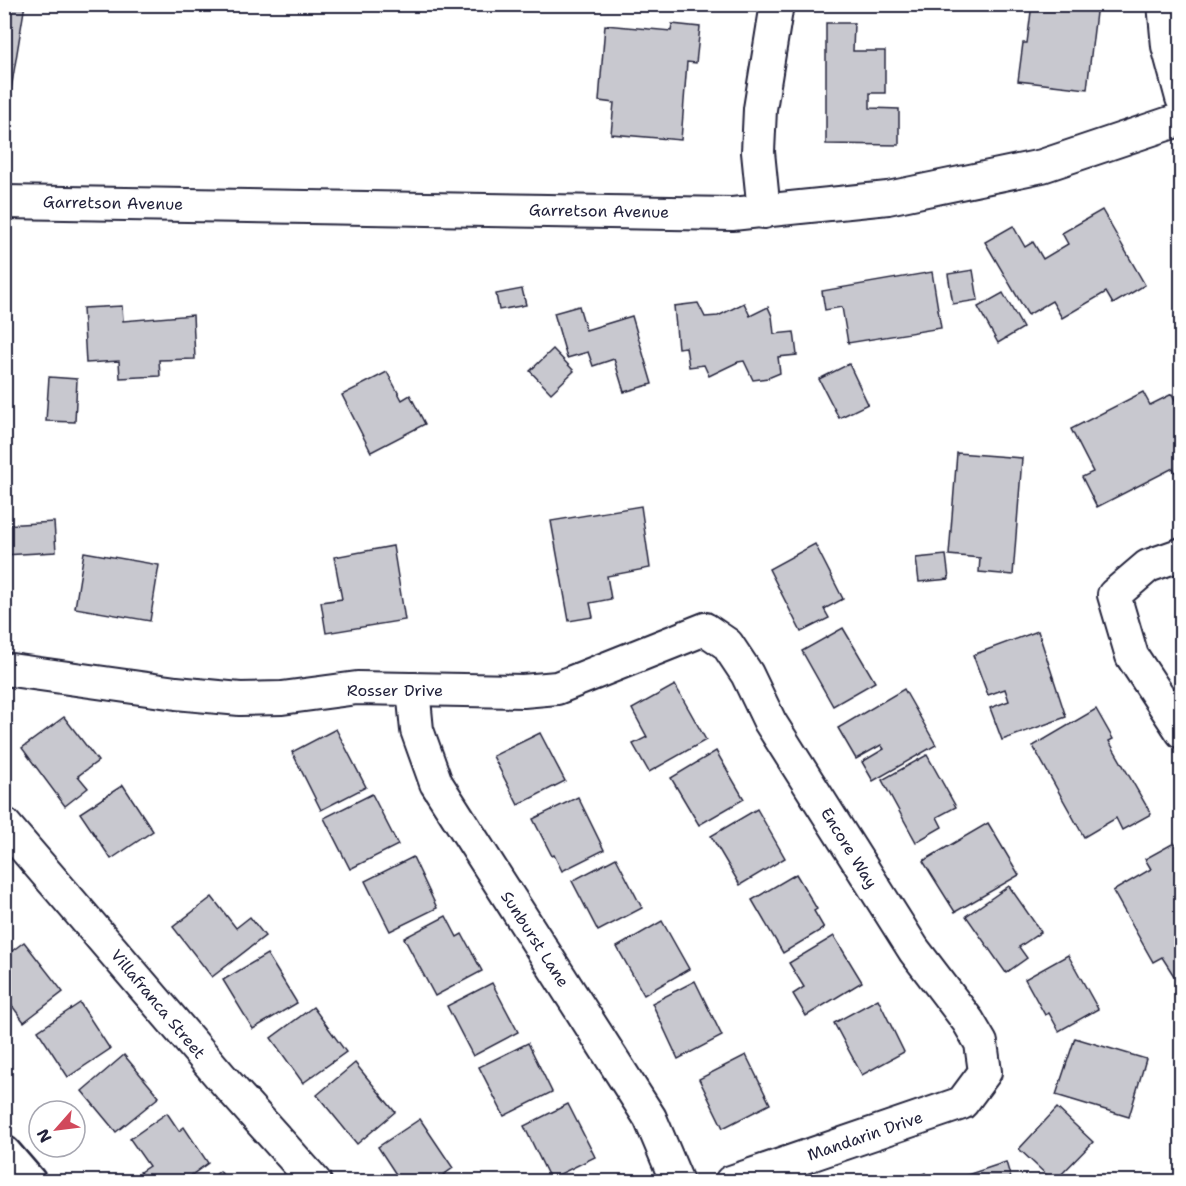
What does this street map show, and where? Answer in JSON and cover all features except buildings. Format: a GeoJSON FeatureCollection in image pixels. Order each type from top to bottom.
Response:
{"type":"FeatureCollection","features":[{"type":"Feature","properties":{"kind":"main road"},"geometry":{"type":"LineString","coordinates":[[4,1153],[29,1182]]}},
{"type":"Feature","properties":{"kind":"street"},"geometry":{"type":"LineString","coordinates":[[764,212],[758,152],[760,109],[777,4]]}},
{"type":"Feature","properties":{"kind":"street"},"geometry":{"type":"LineString","coordinates":[[1164,4],[1168,46],[1182,98]]}},
{"type":"Feature","properties":{"kind":"street","name":"Garretson Avenue"},"geometry":{"type":"LineString","coordinates":[[4,202],[732,214],[764,212],[888,198],[1042,166],[1182,119]]}},
{"type":"Feature","properties":{"kind":"street"},"geometry":{"type":"LineString","coordinates":[[1182,554],[1148,566],[1114,595],[1132,656],[1182,732]]}},
{"type":"Feature","properties":{"kind":"street","name":"Rosser Drive"},"geometry":{"type":"LineString","coordinates":[[4,669],[176,693],[240,699],[282,698],[357,688],[523,691],[557,688],[705,629]]}},
{"type":"Feature","properties":{"kind":"street","name":"Encore Way"},"geometry":{"type":"LineString","coordinates":[[705,629],[728,644],[747,674],[770,722],[914,950],[968,1021],[981,1043],[985,1072]]}},
{"type":"Feature","properties":{"kind":"street","name":"Sunburst Lane"},"geometry":{"type":"LineString","coordinates":[[413,689],[417,730],[436,783],[650,1118],[677,1182]]}},
{"type":"Feature","properties":{"kind":"street","name":"Villafranca Street"},"geometry":{"type":"LineString","coordinates":[[4,824],[220,1077],[315,1182]]}},
{"type":"Feature","properties":{"kind":"street","name":"Mandarin Drive"},"geometry":{"type":"LineString","coordinates":[[731,1182],[962,1103],[985,1072]]}}]}
